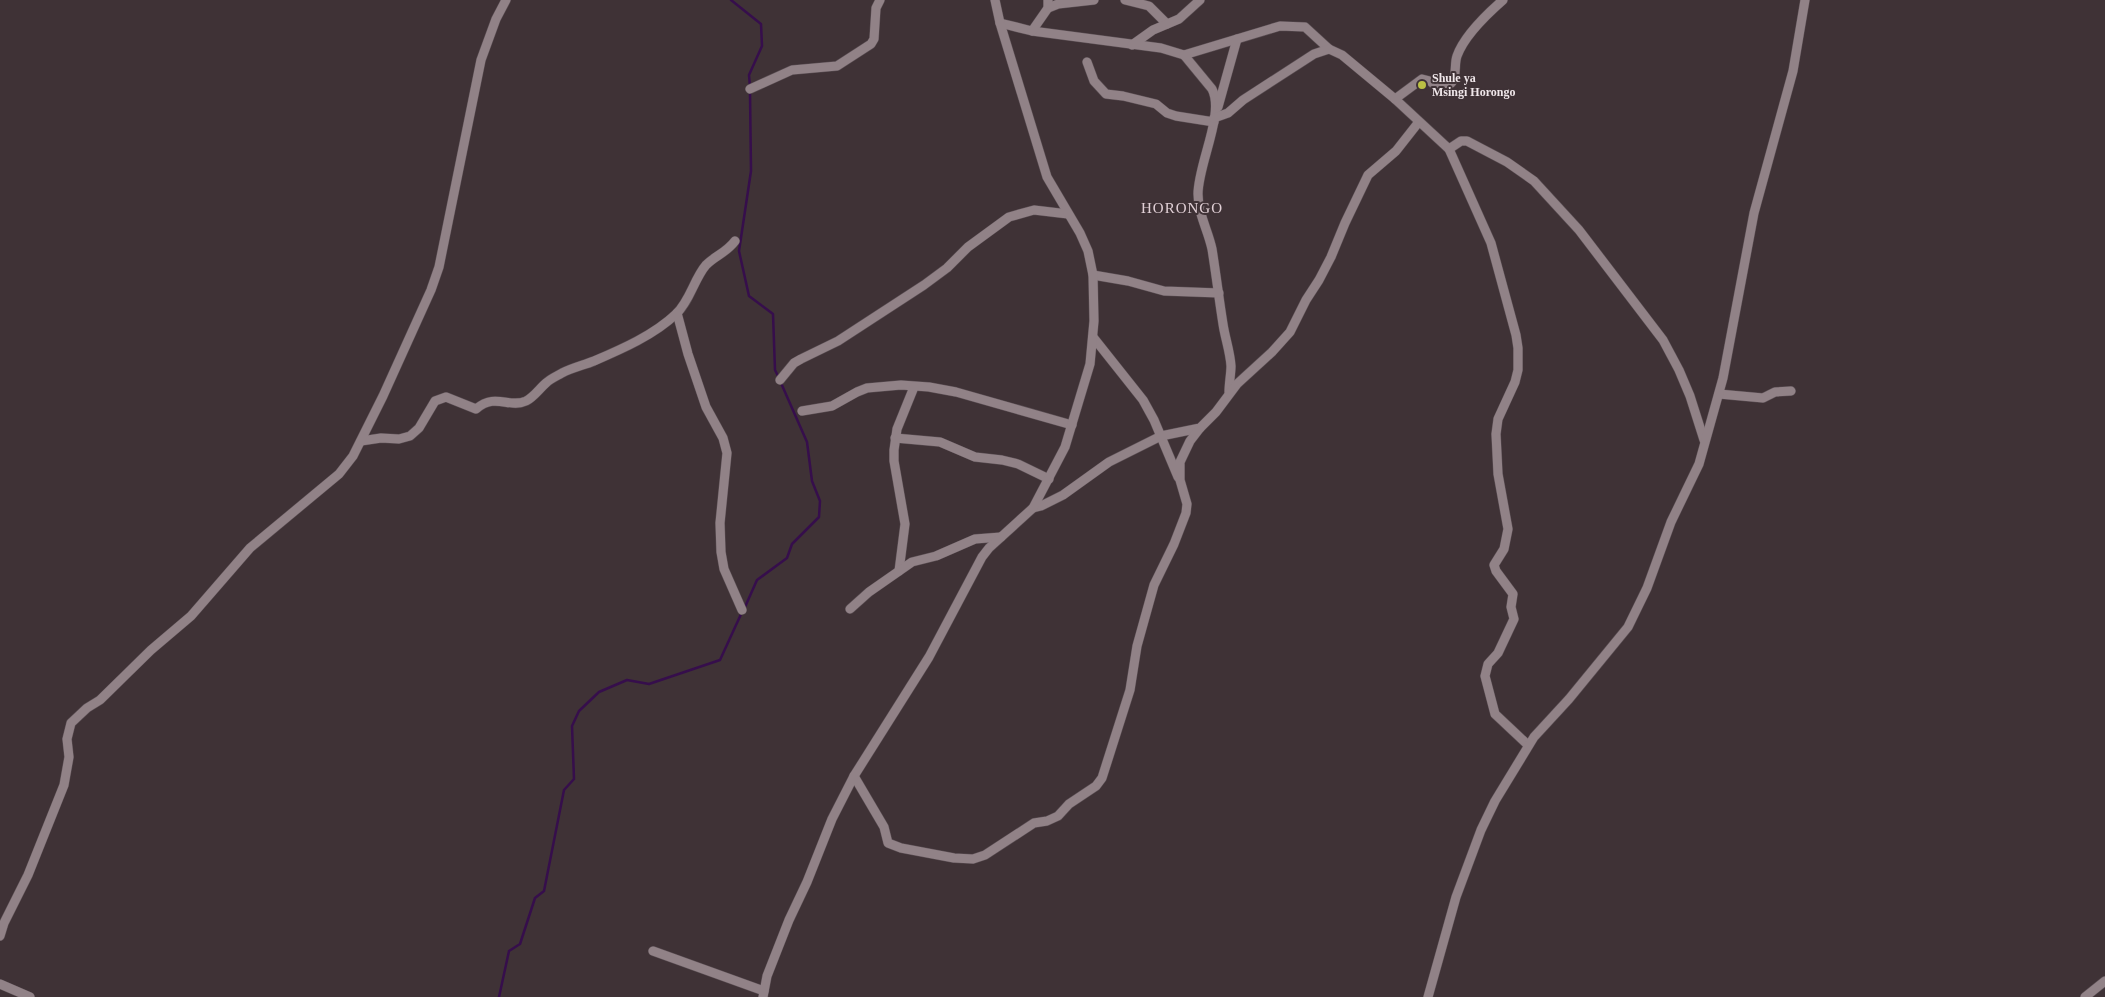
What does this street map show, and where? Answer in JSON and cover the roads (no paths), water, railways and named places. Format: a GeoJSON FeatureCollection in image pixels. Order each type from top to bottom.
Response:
{"type":"FeatureCollection","features":[{"type":"Feature","properties":{"kind":"street"},"geometry":{"type":"LineString","coordinates":[[0,936],[4,922],[28,875],[64,785],[69,757],[67,739],[71,723],[111,690],[151,650],[191,616],[250,548],[339,474],[353,456],[431,290],[439,267],[481,60],[496,19],[506,0]]}},
{"type":"Feature","properties":{"kind":"street"},"geometry":{"type":"LineString","coordinates":[[750,89],[792,70],[837,66],[848,61],[871,44],[874,39],[876,8],[880,0]]}},
{"type":"Feature","properties":{"kind":"street"},"geometry":{"type":"LineString","coordinates":[[653,951],[764,994],[775,954],[789,920],[807,882],[832,819],[854,776],[929,657],[982,557],[1033,508],[1065,447],[1090,364],[1093,337],[1093,275],[1088,251],[1080,232],[1047,177],[1000,23],[996,0]]}},
{"type":"Feature","properties":{"kind":"street"},"geometry":{"type":"LineString","coordinates":[[1032,31],[1048,4],[1094,0]]}},
{"type":"Feature","properties":{"kind":"street"},"geometry":{"type":"LineString","coordinates":[[1125,0],[1149,6],[1167,24]]}},
{"type":"Feature","properties":{"kind":"street"},"geometry":{"type":"LineString","coordinates":[[1132,45],[1153,30],[1179,19],[1200,0]]}},
{"type":"Feature","properties":{"kind":"street"},"geometry":{"type":"LineString","coordinates":[[1395,99],[1422,79],[1430,80],[1439,89],[1450,85],[1454,80],[1455,63],[1462,45],[1483,18],[1503,0]]}},
{"type":"Feature","properties":{"kind":"street"},"geometry":{"type":"LineString","coordinates":[[1428,997],[1456,897],[1481,830],[1495,801],[1528,745],[1628,626],[1647,588],[1671,522],[1694,477],[1719,394],[1754,213],[1793,70],[1805,0]]}},
{"type":"Feature","properties":{"kind":"street"},"geometry":{"type":"LineString","coordinates":[[1000,23],[1032,31],[1161,48],[1184,55],[1280,26],[1300,26],[1310,29],[1329,48],[1342,55],[1395,99],[1449,149],[1491,243],[1516,336],[1518,370],[1515,382],[1498,419],[1496,434],[1498,474],[1508,529],[1506,543],[1494,565],[1496,571],[1513,594],[1511,607],[1514,619],[1498,653],[1488,664],[1485,676],[1495,714],[1528,745]]}},
{"type":"Feature","properties":{"kind":"street"},"geometry":{"type":"LineString","coordinates":[[1229,392],[1230,355],[1223,326],[1210,241],[1204,228],[1199,207],[1198,191],[1215,118],[1237,39]]}},
{"type":"Feature","properties":{"kind":"street"},"geometry":{"type":"LineString","coordinates":[[1087,62],[1094,81],[1106,94],[1156,104],[1167,113],[1176,116],[1215,118],[1228,113],[1244,100],[1314,54],[1329,48]]}},
{"type":"Feature","properties":{"kind":"street"},"geometry":{"type":"LineString","coordinates":[[1184,55],[1215,96],[1215,118]]}},
{"type":"Feature","properties":{"kind":"street"},"geometry":{"type":"LineString","coordinates":[[1180,480],[1180,462],[1183,454],[1200,428],[1216,412],[1229,392],[1272,352],[1290,332],[1331,257],[1368,175],[1396,150],[1418,122]]}},
{"type":"Feature","properties":{"kind":"street"},"geometry":{"type":"LineString","coordinates":[[1449,149],[1461,141],[1467,141],[1507,162],[1534,181],[1571,220],[1662,340],[1679,370],[1690,396],[1704,441]]}},
{"type":"Feature","properties":{"kind":"street"},"geometry":{"type":"LineString","coordinates":[[780,380],[794,363],[838,341],[924,285],[947,268],[968,247],[1009,218],[1034,210],[1068,214]]}},
{"type":"Feature","properties":{"kind":"street"},"geometry":{"type":"LineString","coordinates":[[361,441],[382,438],[399,439],[410,436],[419,428],[436,401],[446,397],[476,409],[484,402],[496,400],[524,402],[534,396],[546,382],[653,332],[677,313],[691,294],[705,267],[715,258],[728,251],[735,241]]}},
{"type":"Feature","properties":{"kind":"street"},"geometry":{"type":"LineString","coordinates":[[1093,275],[1128,281],[1176,293],[1219,293]]}},
{"type":"Feature","properties":{"kind":"street"},"geometry":{"type":"LineString","coordinates":[[677,313],[688,354],[706,407],[723,438],[727,453],[720,523],[721,552],[724,569],[742,610]]}},
{"type":"Feature","properties":{"kind":"street"},"geometry":{"type":"LineString","coordinates":[[854,776],[884,826],[888,843],[901,848],[968,859],[985,855],[1034,823],[1058,816],[1069,804],[1096,786],[1102,778],[1130,690],[1137,646],[1154,585],[1174,544],[1186,513],[1187,504],[1180,480],[1143,400],[1093,337]]}},
{"type":"Feature","properties":{"kind":"street"},"geometry":{"type":"LineString","coordinates":[[802,412],[832,406],[867,388],[900,385],[929,387],[956,392],[1072,424]]}},
{"type":"Feature","properties":{"kind":"street"},"geometry":{"type":"LineString","coordinates":[[899,571],[905,524],[894,461],[895,438],[914,387]]}},
{"type":"Feature","properties":{"kind":"street"},"geometry":{"type":"LineString","coordinates":[[1719,394],[1763,398],[1775,392],[1791,391]]}},
{"type":"Feature","properties":{"kind":"street"},"geometry":{"type":"LineString","coordinates":[[1033,508],[1063,495],[1109,462],[1161,436],[1200,428]]}},
{"type":"Feature","properties":{"kind":"street"},"geometry":{"type":"LineString","coordinates":[[895,438],[940,442],[975,457],[1018,464],[1048,480]]}},
{"type":"Feature","properties":{"kind":"street"},"geometry":{"type":"LineString","coordinates":[[850,609],[869,592],[912,562],[936,556],[975,539],[1001,537]]}},
{"type":"Feature","properties":{"kind":"street"},"geometry":{"type":"LineString","coordinates":[[2085,997],[2105,981]]}},
{"type":"Feature","properties":{"kind":"street"},"geometry":{"type":"LineString","coordinates":[[0,984],[30,997]]}},
{"type":"Feature","properties":{"kind":"waterway"},"geometry":{"type":"LineString","coordinates":[[731,0],[761,24],[762,46],[749,75],[750,87]]}},
{"type":"Feature","properties":{"kind":"waterway"},"geometry":{"type":"LineString","coordinates":[[750,92],[751,171],[739,251],[749,296],[773,314],[775,370],[779,378]]}},
{"type":"Feature","properties":{"kind":"waterway"},"geometry":{"type":"LineString","coordinates":[[745,607],[757,580],[787,558],[792,544],[819,517],[820,501],[812,481],[807,442],[781,383]]}},
{"type":"Feature","properties":{"kind":"waterway"},"geometry":{"type":"LineString","coordinates":[[499,997],[509,951],[520,944],[535,898],[544,891],[564,790],[574,779],[572,726],[579,711],[599,692],[627,680],[649,684],[720,660],[742,612]]}},
{"type":"Feature","properties":{"kind":"place","name":"Shule ya Msingi Horongo"},"geometry":{"type":"Point","coordinates":[1422,85]}},
{"type":"Feature","properties":{"kind":"district","name":"HORONGO"},"geometry":{"type":"Point","coordinates":[1182,208]}}]}
